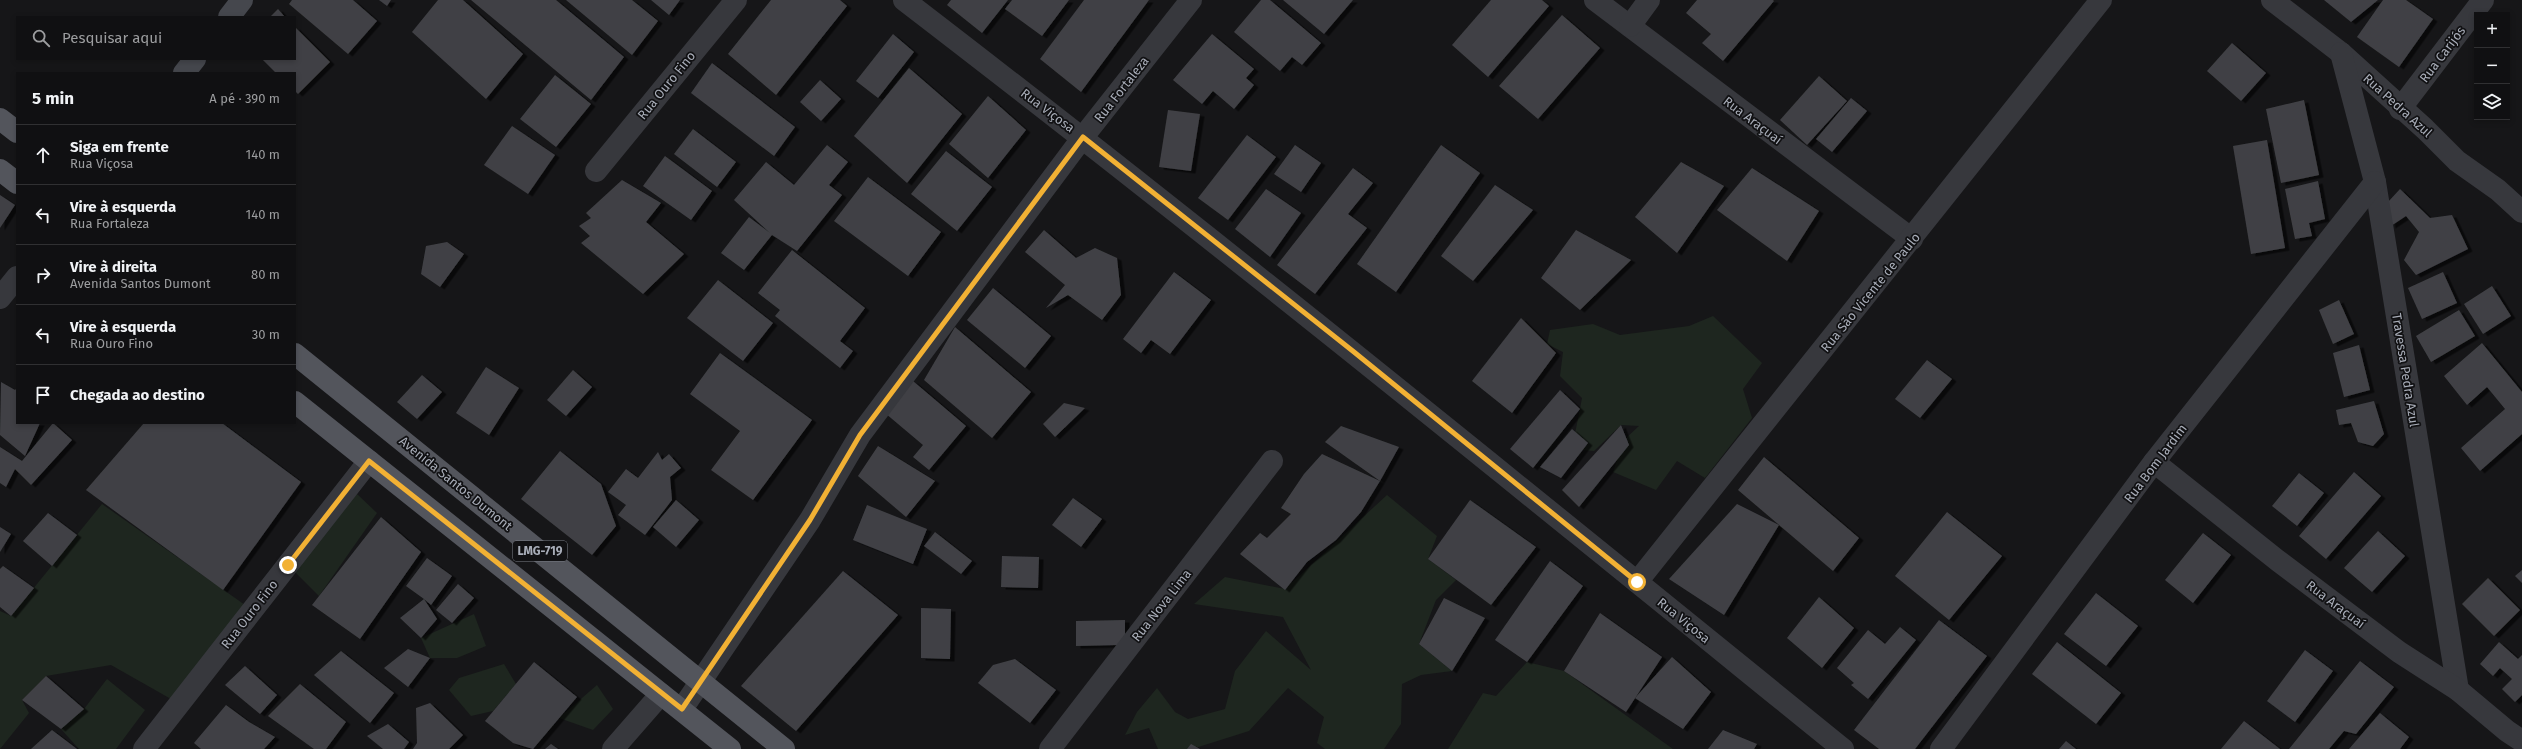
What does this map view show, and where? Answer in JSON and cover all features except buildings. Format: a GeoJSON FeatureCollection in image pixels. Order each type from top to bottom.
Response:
{"type":"FeatureCollection","features":[{"type":"Feature","properties":{"kind":"main road"},"geometry":{"type":"LineString","coordinates":[[230,16],[242,0]]}},
{"type":"Feature","properties":{"kind":"main road"},"geometry":{"type":"LineString","coordinates":[[185,72],[194,60]]}},
{"type":"Feature","properties":{"kind":"main road"},"geometry":{"type":"LineString","coordinates":[[0,119],[16,131]]}},
{"type":"Feature","properties":{"kind":"main road"},"geometry":{"type":"LineString","coordinates":[[0,170],[16,182]]}},
{"type":"Feature","properties":{"kind":"main road","name":"Avenida Santos Dumont"},"geometry":{"type":"LineString","coordinates":[[296,355],[784,749]]}},
{"type":"Feature","properties":{"kind":"main road","name":"LMG-719"},"geometry":{"type":"LineString","coordinates":[[296,403],[661,694],[682,709],[730,749]]}},
{"type":"Feature","properties":{"kind":"street","name":"Rua Ouro Fino"},"geometry":{"type":"LineString","coordinates":[[596,171],[736,0]]}},
{"type":"Feature","properties":{"kind":"street","name":"Rua Viçosa"},"geometry":{"type":"LineString","coordinates":[[904,0],[1083,137],[1354,352],[1843,749]]}},
{"type":"Feature","properties":{"kind":"street","name":"Rua Fortaleza"},"geometry":{"type":"LineString","coordinates":[[682,709],[702,682],[810,520],[860,435],[1083,137],[1190,0]]}},
{"type":"Feature","properties":{"kind":"street","name":"Rua Araçuaí"},"geometry":{"type":"LineString","coordinates":[[1595,0],[1912,239]]}},
{"type":"Feature","properties":{"kind":"street"},"geometry":{"type":"LineString","coordinates":[[1630,26],[1650,0]]}},
{"type":"Feature","properties":{"kind":"street","name":"Rua São Vicente de Paulo"},"geometry":{"type":"LineString","coordinates":[[1637,582],[1912,239],[2101,0]]}},
{"type":"Feature","properties":{"kind":"street","name":"Rua Pedra Azul"},"geometry":{"type":"LineString","coordinates":[[2272,0],[2340,53],[2400,109],[2425,129],[2457,161],[2498,190],[2522,212]]}},
{"type":"Feature","properties":{"kind":"street","name":"Rua Carijós"},"geometry":{"type":"LineString","coordinates":[[2400,109],[2483,0]]}},
{"type":"Feature","properties":{"kind":"street","name":"Travessa Pedra Azul"},"geometry":{"type":"LineString","coordinates":[[2340,53],[2375,182],[2458,690]]}},
{"type":"Feature","properties":{"kind":"street","name":"Rua Bom Jardim"},"geometry":{"type":"LineString","coordinates":[[1941,749],[2154,462],[2375,182]]}},
{"type":"Feature","properties":{"kind":"street"},"geometry":{"type":"LineString","coordinates":[[0,298],[16,278]]}},
{"type":"Feature","properties":{"kind":"street","name":"Rua Ouro Fino"},"geometry":{"type":"LineString","coordinates":[[144,749],[369,461]]}},
{"type":"Feature","properties":{"kind":"street","name":"Rua Nova Lima"},"geometry":{"type":"LineString","coordinates":[[1050,749],[1272,461]]}},
{"type":"Feature","properties":{"kind":"street","name":"Rua Araçuaí"},"geometry":{"type":"LineString","coordinates":[[2154,462],[2276,560],[2399,652],[2458,690],[2507,731],[2522,741]]}},
{"type":"Feature","properties":{"kind":"street"},"geometry":{"type":"LineString","coordinates":[[613,749],[661,694]]}},
{"type":"Feature","properties":{"kind":"shaded area"},"geometry":{"type":"Polygon","coordinates":[[[1713,316],[1762,363],[1743,389],[1752,418],[1705,478],[1677,461],[1656,490],[1613,472],[1624,440],[1639,426],[1621,425],[1594,451],[1572,449],[1582,398],[1560,376],[1563,352],[1547,344],[1550,330],[1593,324],[1620,335],[1689,326],[1713,316]]]}},
{"type":"Feature","properties":{"kind":"shaded area"},"geometry":{"type":"Polygon","coordinates":[[[357,494],[377,513],[319,596],[288,565],[357,494]]]}},
{"type":"Feature","properties":{"kind":"shaded area"},"geometry":{"type":"Polygon","coordinates":[[[1387,495],[1437,536],[1428,559],[1456,580],[1436,600],[1419,644],[1452,671],[1421,675],[1402,684],[1401,724],[1384,749],[1325,749],[1317,743],[1324,717],[1288,688],[1249,731],[1192,749],[1158,749],[1149,728],[1125,735],[1137,712],[1157,688],[1175,712],[1188,719],[1225,709],[1235,671],[1266,631],[1311,670],[1283,617],[1194,604],[1225,577],[1285,589],[1387,495]]]}},
{"type":"Feature","properties":{"kind":"shaded area"},"geometry":{"type":"Polygon","coordinates":[[[102,504],[245,605],[171,699],[111,665],[46,676],[22,700],[29,713],[0,749],[0,611],[11,616],[102,504]]]}},
{"type":"Feature","properties":{"kind":"shaded area"},"geometry":{"type":"Polygon","coordinates":[[[474,614],[486,646],[457,658],[430,658],[421,638],[474,614]]]}},
{"type":"Feature","properties":{"kind":"shaded area"},"geometry":{"type":"Polygon","coordinates":[[[1527,662],[1564,671],[1673,749],[1448,749],[1483,693],[1496,696],[1527,662]]]}},
{"type":"Feature","properties":{"kind":"shaded area"},"geometry":{"type":"Polygon","coordinates":[[[504,664],[516,684],[493,711],[471,716],[449,690],[459,678],[504,664]]]}},
{"type":"Feature","properties":{"kind":"shaded area"},"geometry":{"type":"Polygon","coordinates":[[[107,679],[145,710],[116,749],[79,749],[61,729],[84,709],[107,679]]]}},
{"type":"Feature","properties":{"kind":"shaded area"},"geometry":{"type":"Polygon","coordinates":[[[597,685],[613,709],[593,730],[559,718],[597,685]]]}},
{"type":"Feature","properties":{"kind":"route"},"geometry":{"type":"LineString","coordinates":[[288,565],[369,461],[661,694],[682,709],[760,597],[810,520],[860,435],[1083,137],[1354,352],[1637,582]]}}]}
